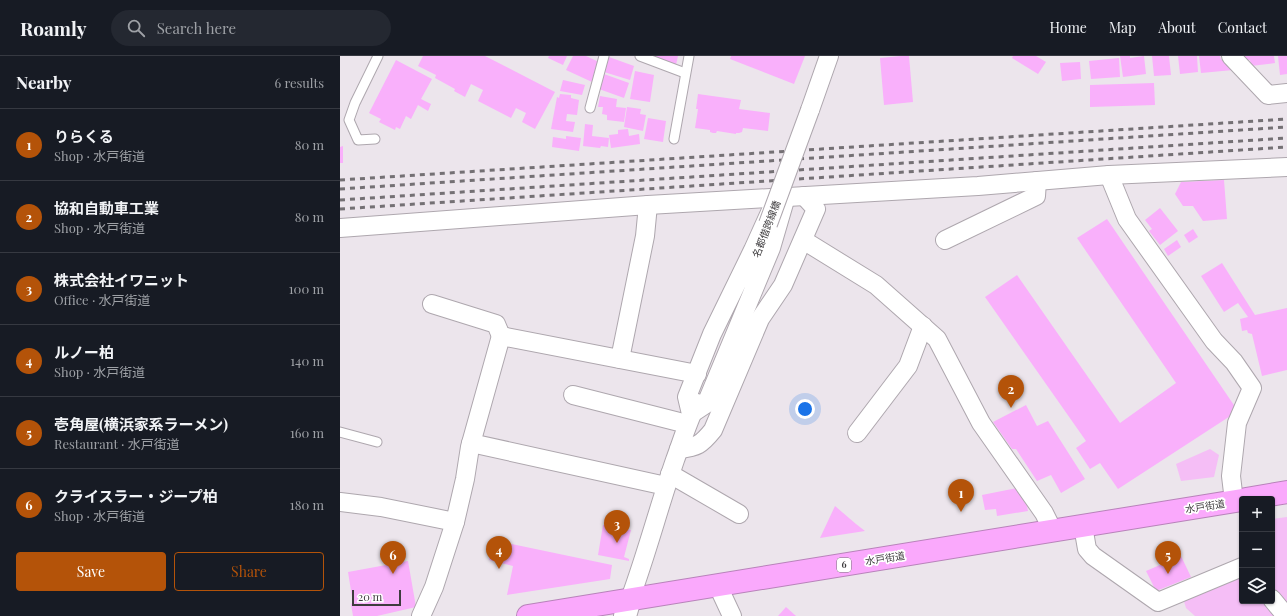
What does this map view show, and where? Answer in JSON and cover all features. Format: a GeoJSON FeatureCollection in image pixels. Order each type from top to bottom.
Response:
{"type":"FeatureCollection","features":[{"type":"Feature","properties":{"kind":"highway","name":"水戸街道"},"geometry":{"type":"LineString","coordinates":[[1264,496],[1287,492]]}},
{"type":"Feature","properties":{"kind":"highway","name":"水戸街道"},"geometry":{"type":"LineString","coordinates":[[528,616],[628,607],[718,586],[1239,500]]}},
{"type":"Feature","properties":{"kind":"street","name":"名都借跨線橋"},"geometry":{"type":"LineString","coordinates":[[628,607],[668,480],[692,413],[768,224],[829,56]]}},
{"type":"Feature","properties":{"kind":"street"},"geometry":{"type":"LineString","coordinates":[[1231,56],[1268,95],[1287,93]]}},
{"type":"Feature","properties":{"kind":"street"},"geometry":{"type":"LineString","coordinates":[[340,228],[648,206],[978,186],[1109,175],[1287,167]]}},
{"type":"Feature","properties":{"kind":"street"},"geometry":{"type":"LineString","coordinates":[[1109,175],[1127,219],[1214,341],[1234,362],[1252,388],[1237,423],[1231,476],[1239,497]]}},
{"type":"Feature","properties":{"kind":"street"},"geometry":{"type":"LineString","coordinates":[[945,240],[1036,196],[1037,181]]}},
{"type":"Feature","properties":{"kind":"street"},"geometry":{"type":"LineString","coordinates":[[679,449],[694,447],[706,439],[713,430],[760,319],[783,285],[816,209],[804,196]]}},
{"type":"Feature","properties":{"kind":"street"},"geometry":{"type":"LineString","coordinates":[[692,413],[687,397],[712,334],[753,250],[781,198]]}},
{"type":"Feature","properties":{"kind":"street"},"geometry":{"type":"LineString","coordinates":[[573,395],[692,413],[706,404],[771,248],[781,198]]}},
{"type":"Feature","properties":{"kind":"street"},"geometry":{"type":"LineString","coordinates":[[620,359],[645,236],[648,206]]}},
{"type":"Feature","properties":{"kind":"street"},"geometry":{"type":"LineString","coordinates":[[803,240],[876,286],[937,339],[981,423],[1044,513],[1052,531]]}},
{"type":"Feature","properties":{"kind":"street"},"geometry":{"type":"LineString","coordinates":[[421,616],[434,587],[455,522],[465,479],[471,443],[501,336],[496,324],[432,304]]}},
{"type":"Feature","properties":{"kind":"street"},"geometry":{"type":"LineString","coordinates":[[857,433],[908,366],[923,326]]}},
{"type":"Feature","properties":{"kind":"street"},"geometry":{"type":"LineString","coordinates":[[501,336],[697,374]]}},
{"type":"Feature","properties":{"kind":"street"},"geometry":{"type":"LineString","coordinates":[[471,443],[668,480],[740,514]]}},
{"type":"Feature","properties":{"kind":"street"},"geometry":{"type":"LineString","coordinates":[[340,502],[381,507],[455,522]]}},
{"type":"Feature","properties":{"kind":"street"},"geometry":{"type":"LineString","coordinates":[[1083,526],[1087,549],[1093,556],[1158,602],[1240,568]]}},
{"type":"Feature","properties":{"kind":"street"},"geometry":{"type":"LineString","coordinates":[[718,586],[732,616]]}},
{"type":"Feature","properties":{"kind":"street"},"geometry":{"type":"LineString","coordinates":[[1275,603],[1286,616]]}},
{"type":"Feature","properties":{"kind":"lane"},"geometry":{"type":"LineString","coordinates":[[375,139],[358,140],[349,120],[355,102],[378,56]]}},
{"type":"Feature","properties":{"kind":"lane"},"geometry":{"type":"LineString","coordinates":[[590,108],[604,56]]}},
{"type":"Feature","properties":{"kind":"lane"},"geometry":{"type":"LineString","coordinates":[[640,56],[685,73]]}},
{"type":"Feature","properties":{"kind":"lane"},"geometry":{"type":"LineString","coordinates":[[674,139],[689,56]]}},
{"type":"Feature","properties":{"kind":"lane"},"geometry":{"type":"LineString","coordinates":[[340,432],[377,442]]}},
{"type":"Feature","properties":{"kind":"shaded area"},"geometry":{"type":"Polygon","coordinates":[[[1210,449],[1219,455],[1214,477],[1181,481],[1176,464],[1210,449]]]}},
{"type":"Feature","properties":{"kind":"shaded area"},"geometry":{"type":"Polygon","coordinates":[[[1287,517],[1287,616],[1195,616],[1186,608],[1183,598],[1239,578],[1239,604],[1275,604],[1275,519],[1287,517]]]}},
{"type":"Feature","properties":{"kind":"building"},"geometry":{"type":"Polygon","coordinates":[[[423,56],[485,56],[555,92],[535,129],[522,122],[526,113],[516,108],[511,118],[478,101],[483,90],[471,84],[465,97],[454,91],[455,89],[435,78],[436,75],[418,66],[423,56]]]}},
{"type":"Feature","properties":{"kind":"building"},"geometry":{"type":"Polygon","coordinates":[[[549,56],[567,56],[563,65],[548,58],[549,56]]]}},
{"type":"Feature","properties":{"kind":"building"},"geometry":{"type":"Polygon","coordinates":[[[573,56],[586,56],[599,62],[592,82],[566,70],[573,56]]]}},
{"type":"Feature","properties":{"kind":"building"},"geometry":{"type":"Polygon","coordinates":[[[655,56],[678,56],[676,65],[654,59],[655,56]]]}},
{"type":"Feature","properties":{"kind":"building"},"geometry":{"type":"Polygon","coordinates":[[[731,56],[805,56],[794,84],[730,59],[731,56]]]}},
{"type":"Feature","properties":{"kind":"building"},"geometry":{"type":"Polygon","coordinates":[[[909,56],[913,102],[884,105],[880,58],[909,56]]]}},
{"type":"Feature","properties":{"kind":"building"},"geometry":{"type":"Polygon","coordinates":[[[1013,56],[1036,56],[1046,62],[1038,74],[1012,58],[1013,56]]]}},
{"type":"Feature","properties":{"kind":"building"},"geometry":{"type":"Polygon","coordinates":[[[1120,56],[1130,56],[1130,58],[1144,56],[1146,74],[1123,77],[1120,56]]]}},
{"type":"Feature","properties":{"kind":"building"},"geometry":{"type":"Polygon","coordinates":[[[1152,56],[1169,56],[1171,75],[1154,76],[1152,56]]]}},
{"type":"Feature","properties":{"kind":"building"},"geometry":{"type":"Polygon","coordinates":[[[1178,56],[1197,56],[1198,72],[1180,74],[1178,56]]]}},
{"type":"Feature","properties":{"kind":"building"},"geometry":{"type":"Polygon","coordinates":[[[1199,56],[1220,56],[1221,60],[1232,59],[1233,70],[1201,73],[1199,56]]]}},
{"type":"Feature","properties":{"kind":"building"},"geometry":{"type":"Polygon","coordinates":[[[1239,56],[1274,56],[1275,63],[1251,66],[1250,60],[1245,60],[1239,56]]]}},
{"type":"Feature","properties":{"kind":"building"},"geometry":{"type":"Polygon","coordinates":[[[1278,56],[1287,56],[1287,74],[1280,75],[1278,56]]]}},
{"type":"Feature","properties":{"kind":"building"},"geometry":{"type":"Polygon","coordinates":[[[609,57],[634,66],[630,80],[604,72],[609,57]]]}},
{"type":"Feature","properties":{"kind":"building"},"geometry":{"type":"Polygon","coordinates":[[[1119,58],[1120,77],[1091,79],[1089,61],[1119,58]]]}},
{"type":"Feature","properties":{"kind":"building"},"geometry":{"type":"Polygon","coordinates":[[[396,60],[432,79],[421,99],[431,104],[428,111],[418,105],[411,119],[406,116],[400,129],[396,127],[395,130],[379,122],[381,119],[369,113],[396,60]]]}},
{"type":"Feature","properties":{"kind":"building"},"geometry":{"type":"Polygon","coordinates":[[[1080,62],[1081,79],[1062,81],[1060,63],[1080,62]]]}},
{"type":"Feature","properties":{"kind":"building"},"geometry":{"type":"Polygon","coordinates":[[[635,71],[654,75],[650,102],[630,99],[635,71]]]}},
{"type":"Feature","properties":{"kind":"building"},"geometry":{"type":"Polygon","coordinates":[[[604,74],[629,83],[624,98],[599,89],[604,74]]]}},
{"type":"Feature","properties":{"kind":"building"},"geometry":{"type":"Polygon","coordinates":[[[563,80],[585,85],[582,95],[560,91],[563,80]]]}},
{"type":"Feature","properties":{"kind":"building"},"geometry":{"type":"Polygon","coordinates":[[[1154,83],[1155,105],[1090,107],[1090,85],[1154,83]]]}},
{"type":"Feature","properties":{"kind":"building"},"geometry":{"type":"Polygon","coordinates":[[[560,94],[571,95],[571,98],[579,100],[577,115],[567,114],[566,121],[575,122],[573,132],[551,129],[557,97],[559,98],[560,94]]]}},
{"type":"Feature","properties":{"kind":"building"},"geometry":{"type":"Polygon","coordinates":[[[698,94],[741,100],[739,109],[770,113],[768,131],[743,128],[742,132],[736,134],[717,131],[716,133],[713,133],[710,132],[710,130],[695,128],[698,109],[696,109],[698,94]]]}},
{"type":"Feature","properties":{"kind":"building"},"geometry":{"type":"Polygon","coordinates":[[[600,96],[617,99],[616,107],[626,108],[624,122],[607,120],[607,115],[602,114],[603,107],[598,107],[600,96]]]}},
{"type":"Feature","properties":{"kind":"building"},"geometry":{"type":"Polygon","coordinates":[[[627,107],[641,109],[640,114],[646,115],[643,131],[624,127],[627,107]]]}},
{"type":"Feature","properties":{"kind":"building"},"geometry":{"type":"Polygon","coordinates":[[[648,118],[666,121],[663,142],[644,139],[648,118]]]}},
{"type":"Feature","properties":{"kind":"building"},"geometry":{"type":"Polygon","coordinates":[[[585,124],[593,125],[592,136],[609,138],[608,147],[601,146],[600,148],[583,146],[585,124]]]}},
{"type":"Feature","properties":{"kind":"building"},"geometry":{"type":"Polygon","coordinates":[[[628,129],[629,136],[639,134],[640,144],[611,148],[609,135],[618,134],[618,130],[628,129]]]}},
{"type":"Feature","properties":{"kind":"building"},"geometry":{"type":"Polygon","coordinates":[[[566,136],[581,138],[579,151],[552,147],[553,137],[566,139],[566,136]]]}},
{"type":"Feature","properties":{"kind":"building"},"geometry":{"type":"Polygon","coordinates":[[[343,146],[343,163],[340,163],[340,147],[343,146]]]}},
{"type":"Feature","properties":{"kind":"building"},"geometry":{"type":"Polygon","coordinates":[[[1224,180],[1227,219],[1203,221],[1193,206],[1183,206],[1175,194],[1181,182],[1224,180]]]}},
{"type":"Feature","properties":{"kind":"building"},"geometry":{"type":"Polygon","coordinates":[[[1160,208],[1178,231],[1160,245],[1149,231],[1152,229],[1145,220],[1160,208]]]}},
{"type":"Feature","properties":{"kind":"building"},"geometry":{"type":"Polygon","coordinates":[[[1107,219],[1238,411],[1118,489],[1100,463],[1090,469],[1076,448],[1086,441],[985,297],[1017,275],[1120,423],[1176,383],[1077,238],[1107,219]]]}},
{"type":"Feature","properties":{"kind":"building"},"geometry":{"type":"Polygon","coordinates":[[[1193,229],[1198,237],[1189,243],[1184,235],[1193,229]]]}},
{"type":"Feature","properties":{"kind":"building"},"geometry":{"type":"Polygon","coordinates":[[[1177,240],[1181,247],[1168,256],[1164,249],[1177,240]]]}},
{"type":"Feature","properties":{"kind":"building"},"geometry":{"type":"Polygon","coordinates":[[[1222,263],[1255,315],[1287,308],[1287,370],[1262,376],[1252,334],[1248,333],[1247,330],[1242,331],[1240,319],[1248,317],[1238,303],[1224,312],[1201,276],[1222,263]]]}},
{"type":"Feature","properties":{"kind":"building"},"geometry":{"type":"Polygon","coordinates":[[[1026,405],[1037,426],[1048,421],[1085,479],[1061,493],[1051,475],[1037,481],[1016,449],[1012,449],[993,422],[1026,405]]]}},
{"type":"Feature","properties":{"kind":"building"},"geometry":{"type":"Polygon","coordinates":[[[1017,488],[1026,501],[1028,511],[997,516],[996,509],[985,510],[982,495],[1017,488]]]}},
{"type":"Feature","properties":{"kind":"building"},"geometry":{"type":"Polygon","coordinates":[[[835,506],[856,524],[865,531],[820,538],[835,506]]]}},
{"type":"Feature","properties":{"kind":"building"},"geometry":{"type":"Polygon","coordinates":[[[603,525],[631,530],[624,557],[629,559],[629,561],[598,555],[603,525]]]}},
{"type":"Feature","properties":{"kind":"building"},"geometry":{"type":"Polygon","coordinates":[[[493,540],[612,565],[610,579],[507,595],[513,566],[489,560],[493,540]]]}},
{"type":"Feature","properties":{"kind":"building"},"geometry":{"type":"Polygon","coordinates":[[[1181,556],[1191,577],[1156,591],[1146,571],[1181,556]]]}},
{"type":"Feature","properties":{"kind":"building"},"geometry":{"type":"Polygon","coordinates":[[[408,561],[416,607],[377,616],[353,616],[351,604],[353,603],[348,572],[408,561]]]}},
{"type":"Feature","properties":{"kind":"building"},"geometry":{"type":"Polygon","coordinates":[[[786,607],[796,616],[778,616],[786,607]]]}},
{"type":"Feature","properties":{"kind":"railway"},"geometry":{"type":"LineString","coordinates":[[340,180],[1287,119]]}},
{"type":"Feature","properties":{"kind":"railway"},"geometry":{"type":"LineString","coordinates":[[340,189],[1287,127]]}},
{"type":"Feature","properties":{"kind":"railway"},"geometry":{"type":"LineString","coordinates":[[340,200],[1287,138]]}},
{"type":"Feature","properties":{"kind":"railway"},"geometry":{"type":"LineString","coordinates":[[340,209],[1287,147]]}},
{"type":"Feature","properties":{"kind":"place","name":"協和自動車工業"},"geometry":{"type":"Point","coordinates":[1011,408]}},
{"type":"Feature","properties":{"kind":"place","name":"りらくる"},"geometry":{"type":"Point","coordinates":[961,512]}},
{"type":"Feature","properties":{"kind":"place","name":"株式会社イワニット"},"geometry":{"type":"Point","coordinates":[617,543]}},
{"type":"Feature","properties":{"kind":"place","name":"ルノー柏"},"geometry":{"type":"Point","coordinates":[499,569]}},
{"type":"Feature","properties":{"kind":"place","name":"クライスラー・ジープ柏"},"geometry":{"type":"Point","coordinates":[393,574]}},
{"type":"Feature","properties":{"kind":"place","name":"壱角屋(横浜家系ラーメン)"},"geometry":{"type":"Point","coordinates":[1168,574]}}]}
